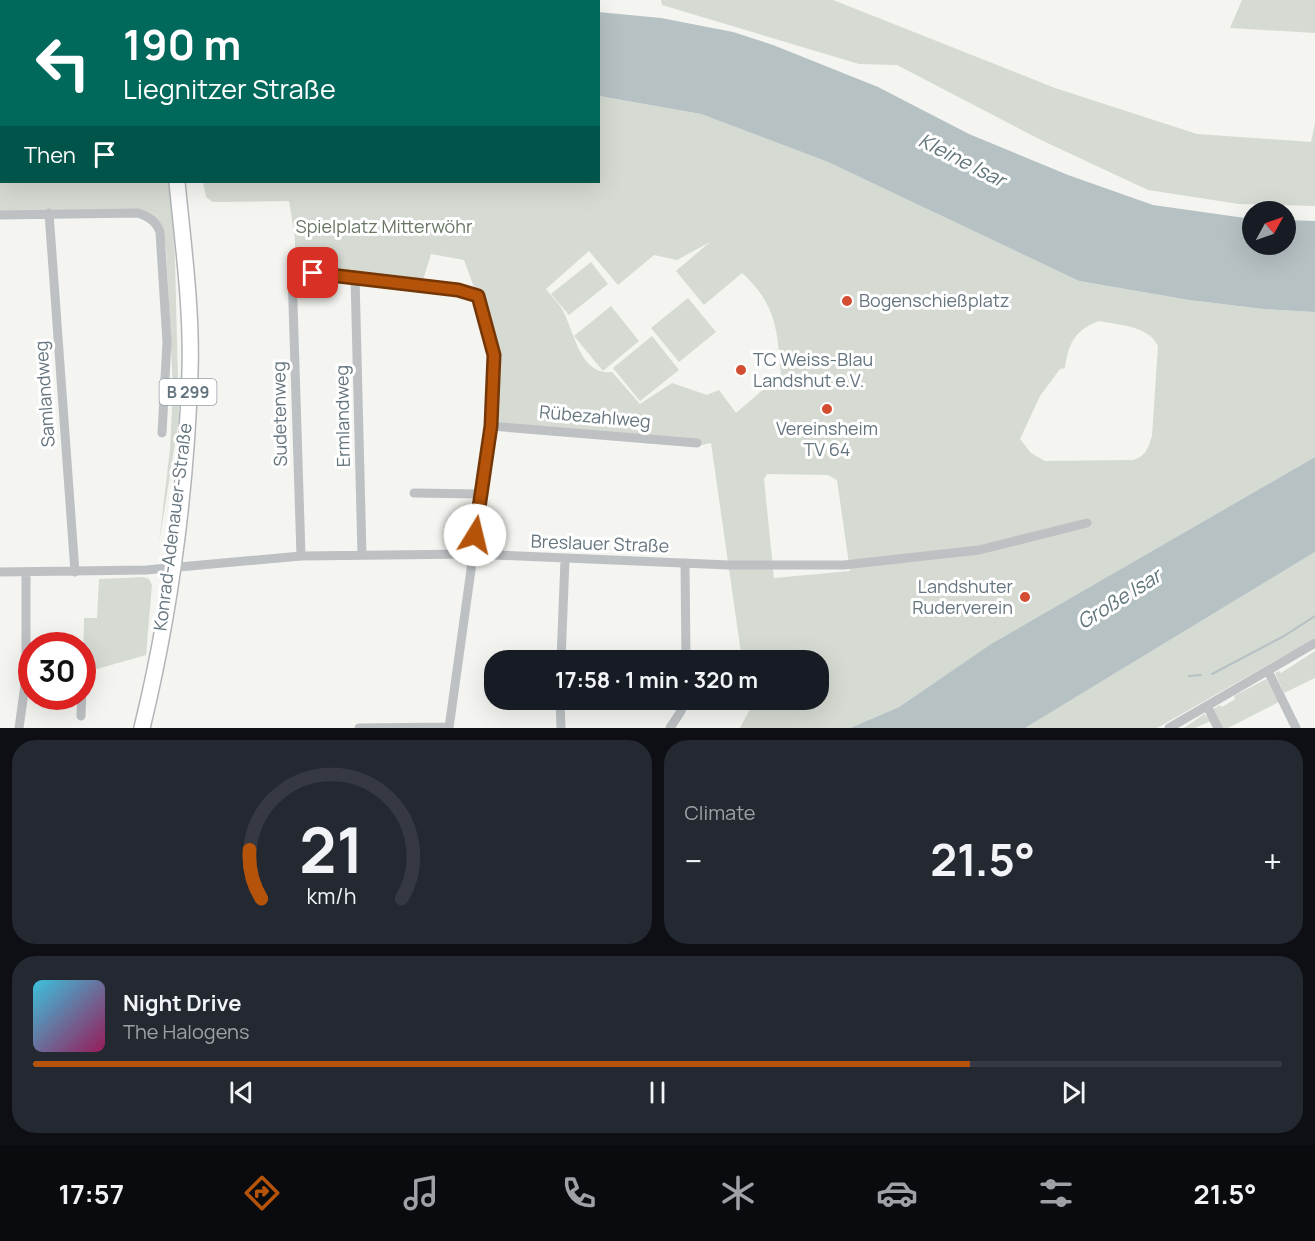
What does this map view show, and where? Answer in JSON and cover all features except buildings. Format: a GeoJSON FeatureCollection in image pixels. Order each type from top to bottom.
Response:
{"type":"FeatureCollection","features":[{"type":"Feature","properties":{"kind":"main road","name":"Konrad-Adenauer-Straße"},"geometry":{"type":"LineString","coordinates":[[142,728],[151,690],[172,567],[183,467],[190,371],[177,183]]}},
{"type":"Feature","properties":{"kind":"street","name":"Samlandweg"},"geometry":{"type":"LineString","coordinates":[[49,213],[75,573]]}},
{"type":"Feature","properties":{"kind":"street"},"geometry":{"type":"LineString","coordinates":[[0,215],[138,213],[148,216],[157,224],[160,232],[167,342],[162,433]]}},
{"type":"Feature","properties":{"kind":"street","name":"Sudetenweg"},"geometry":{"type":"LineString","coordinates":[[301,556],[292,272],[355,277]]}},
{"type":"Feature","properties":{"kind":"street"},"geometry":{"type":"LineString","coordinates":[[355,277],[458,290],[478,296],[494,355],[491,426],[449,727],[359,728]]}},
{"type":"Feature","properties":{"kind":"street","name":"Ermlandweg"},"geometry":{"type":"LineString","coordinates":[[355,277],[362,555]]}},
{"type":"Feature","properties":{"kind":"street","name":"Rübezahlweg"},"geometry":{"type":"LineString","coordinates":[[491,426],[697,443]]}},
{"type":"Feature","properties":{"kind":"street"},"geometry":{"type":"LineString","coordinates":[[414,493],[481,494]]}},
{"type":"Feature","properties":{"kind":"street","name":"Breslauer Straße"},"geometry":{"type":"LineString","coordinates":[[0,572],[75,573],[301,556],[472,554],[565,560],[844,565],[936,556],[1007,545],[1087,523]]}},
{"type":"Feature","properties":{"kind":"street"},"geometry":{"type":"LineString","coordinates":[[561,650],[565,560]]}},
{"type":"Feature","properties":{"kind":"street"},"geometry":{"type":"LineString","coordinates":[[684,563],[686,650]]}},
{"type":"Feature","properties":{"kind":"street"},"geometry":{"type":"LineString","coordinates":[[26,572],[28,632]]}},
{"type":"Feature","properties":{"kind":"street"},"geometry":{"type":"LineString","coordinates":[[1169,728],[1315,643]]}},
{"type":"Feature","properties":{"kind":"street"},"geometry":{"type":"LineString","coordinates":[[1269,671],[1296,728]]}},
{"type":"Feature","properties":{"kind":"street"},"geometry":{"type":"LineString","coordinates":[[1207,706],[1218,728]]}},
{"type":"Feature","properties":{"kind":"street"},"geometry":{"type":"LineString","coordinates":[[19,728],[23,710]]}},
{"type":"Feature","properties":{"kind":"street"},"geometry":{"type":"LineString","coordinates":[[81,710],[81,716]]}},
{"type":"Feature","properties":{"kind":"street"},"geometry":{"type":"LineString","coordinates":[[561,710],[561,728]]}},
{"type":"Feature","properties":{"kind":"street"},"geometry":{"type":"LineString","coordinates":[[671,727],[680,710]]}},
{"type":"Feature","properties":{"kind":"green space"},"geometry":{"type":"Polygon","coordinates":[[[661,0],[833,0],[1055,88],[1197,134],[1311,142],[1315,123],[1315,206],[1296,206],[1296,201],[1242,201],[1242,204],[1239,204],[1148,190],[1041,140],[897,65],[859,64],[662,5],[661,0]]]}},
{"type":"Feature","properties":{"kind":"green space"},"geometry":{"type":"Polygon","coordinates":[[[1242,0],[1315,0],[1315,33],[1230,28],[1242,0]]]}},
{"type":"Feature","properties":{"kind":"green space","name":"Spielplatz Mitterwöhr"},"geometry":{"type":"Polygon","coordinates":[[[600,96],[701,114],[828,162],[1079,281],[1189,300],[1263,309],[1315,312],[1315,457],[991,644],[899,707],[850,728],[740,728],[749,710],[829,710],[829,650],[741,650],[711,443],[697,446],[644,443],[499,422],[500,354],[483,292],[474,287],[464,260],[431,254],[423,280],[295,270],[295,238],[289,201],[213,202],[206,197],[203,183],[600,183],[600,96]],[[710,242],[677,260],[654,255],[618,285],[589,251],[546,289],[563,311],[585,360],[592,367],[601,371],[612,372],[640,404],[672,383],[707,395],[719,390],[736,413],[781,374],[773,319],[762,296],[742,273],[704,305],[676,271],[710,242]],[[1099,321],[1078,333],[1068,352],[1065,368],[1060,369],[1040,396],[1020,439],[1031,453],[1045,461],[1133,460],[1144,454],[1152,436],[1158,346],[1148,334],[1133,328],[1099,321]],[[767,474],[764,479],[774,578],[850,571],[837,480],[828,475],[767,474]]]}},
{"type":"Feature","properties":{"kind":"green space"},"geometry":{"type":"Polygon","coordinates":[[[0,183],[173,183],[179,419],[159,543],[170,449],[173,388],[166,247],[161,232],[148,216],[0,214],[0,183]]]}},
{"type":"Feature","properties":{"kind":"green space"},"geometry":{"type":"Polygon","coordinates":[[[591,262],[608,284],[569,315],[551,294],[591,262]]]}},
{"type":"Feature","properties":{"kind":"green space"},"geometry":{"type":"Polygon","coordinates":[[[688,298],[716,332],[679,362],[651,328],[688,298]]]}},
{"type":"Feature","properties":{"kind":"green space"},"geometry":{"type":"Polygon","coordinates":[[[611,306],[639,341],[603,371],[574,336],[611,306]]]}},
{"type":"Feature","properties":{"kind":"green space"},"geometry":{"type":"Polygon","coordinates":[[[652,336],[679,370],[640,401],[613,368],[652,336]]]}},
{"type":"Feature","properties":{"kind":"green space"},"geometry":{"type":"Polygon","coordinates":[[[1315,552],[1315,638],[1157,728],[1025,728],[1315,552]]]}},
{"type":"Feature","properties":{"kind":"green space"},"geometry":{"type":"Polygon","coordinates":[[[143,577],[149,579],[152,585],[146,655],[96,669],[96,632],[84,632],[84,618],[97,618],[99,579],[143,577]]]}},
{"type":"Feature","properties":{"kind":"green space"},"geometry":{"type":"Polygon","coordinates":[[[1315,651],[1315,678],[1284,693],[1275,673],[1279,671],[1281,673],[1315,651]]]}},
{"type":"Feature","properties":{"kind":"green space"},"geometry":{"type":"Polygon","coordinates":[[[1266,679],[1281,701],[1228,728],[1222,728],[1213,709],[1220,705],[1222,707],[1235,699],[1234,696],[1266,679]]]}},
{"type":"Feature","properties":{"kind":"green space"},"geometry":{"type":"Polygon","coordinates":[[[1204,714],[1211,721],[1195,728],[1184,728],[1204,714]]]}},
{"type":"Feature","properties":{"kind":"water","name":"Kleine Isar"},"geometry":{"type":"Polygon","coordinates":[[[600,12],[661,18],[733,32],[773,45],[878,87],[969,134],[1068,175],[1153,205],[1242,218],[1242,255],[1296,255],[1296,220],[1315,221],[1315,312],[1263,309],[1189,300],[1079,281],[828,162],[701,114],[600,96],[600,12]]]}},
{"type":"Feature","properties":{"kind":"water","name":"Große Isar"},"geometry":{"type":"Polygon","coordinates":[[[1315,457],[1315,552],[1025,728],[850,728],[899,707],[991,644],[1315,457]]]}},
{"type":"Feature","properties":{"kind":"waterway"},"geometry":{"type":"LineString","coordinates":[[1212,674],[1284,636],[1315,616]]}},
{"type":"Feature","properties":{"kind":"waterway"},"geometry":{"type":"LineString","coordinates":[[1189,676],[1201,675]]}},
{"type":"Feature","properties":{"kind":"place","name":"Bogenschießplatz"},"geometry":{"type":"Point","coordinates":[847,301]}},
{"type":"Feature","properties":{"kind":"place","name":"TC Weiss-Blau Landshut e.V."},"geometry":{"type":"Point","coordinates":[741,370]}},
{"type":"Feature","properties":{"kind":"place","name":"Vereinsheim TV 64"},"geometry":{"type":"Point","coordinates":[827,409]}},
{"type":"Feature","properties":{"kind":"place","name":"Landshuter Ruderverein"},"geometry":{"type":"Point","coordinates":[1025,597]}},
{"type":"Feature","properties":{"kind":"route"},"geometry":{"type":"LineString","coordinates":[[313,273],[458,290],[478,296],[494,355],[491,426],[475,535]]}}]}
